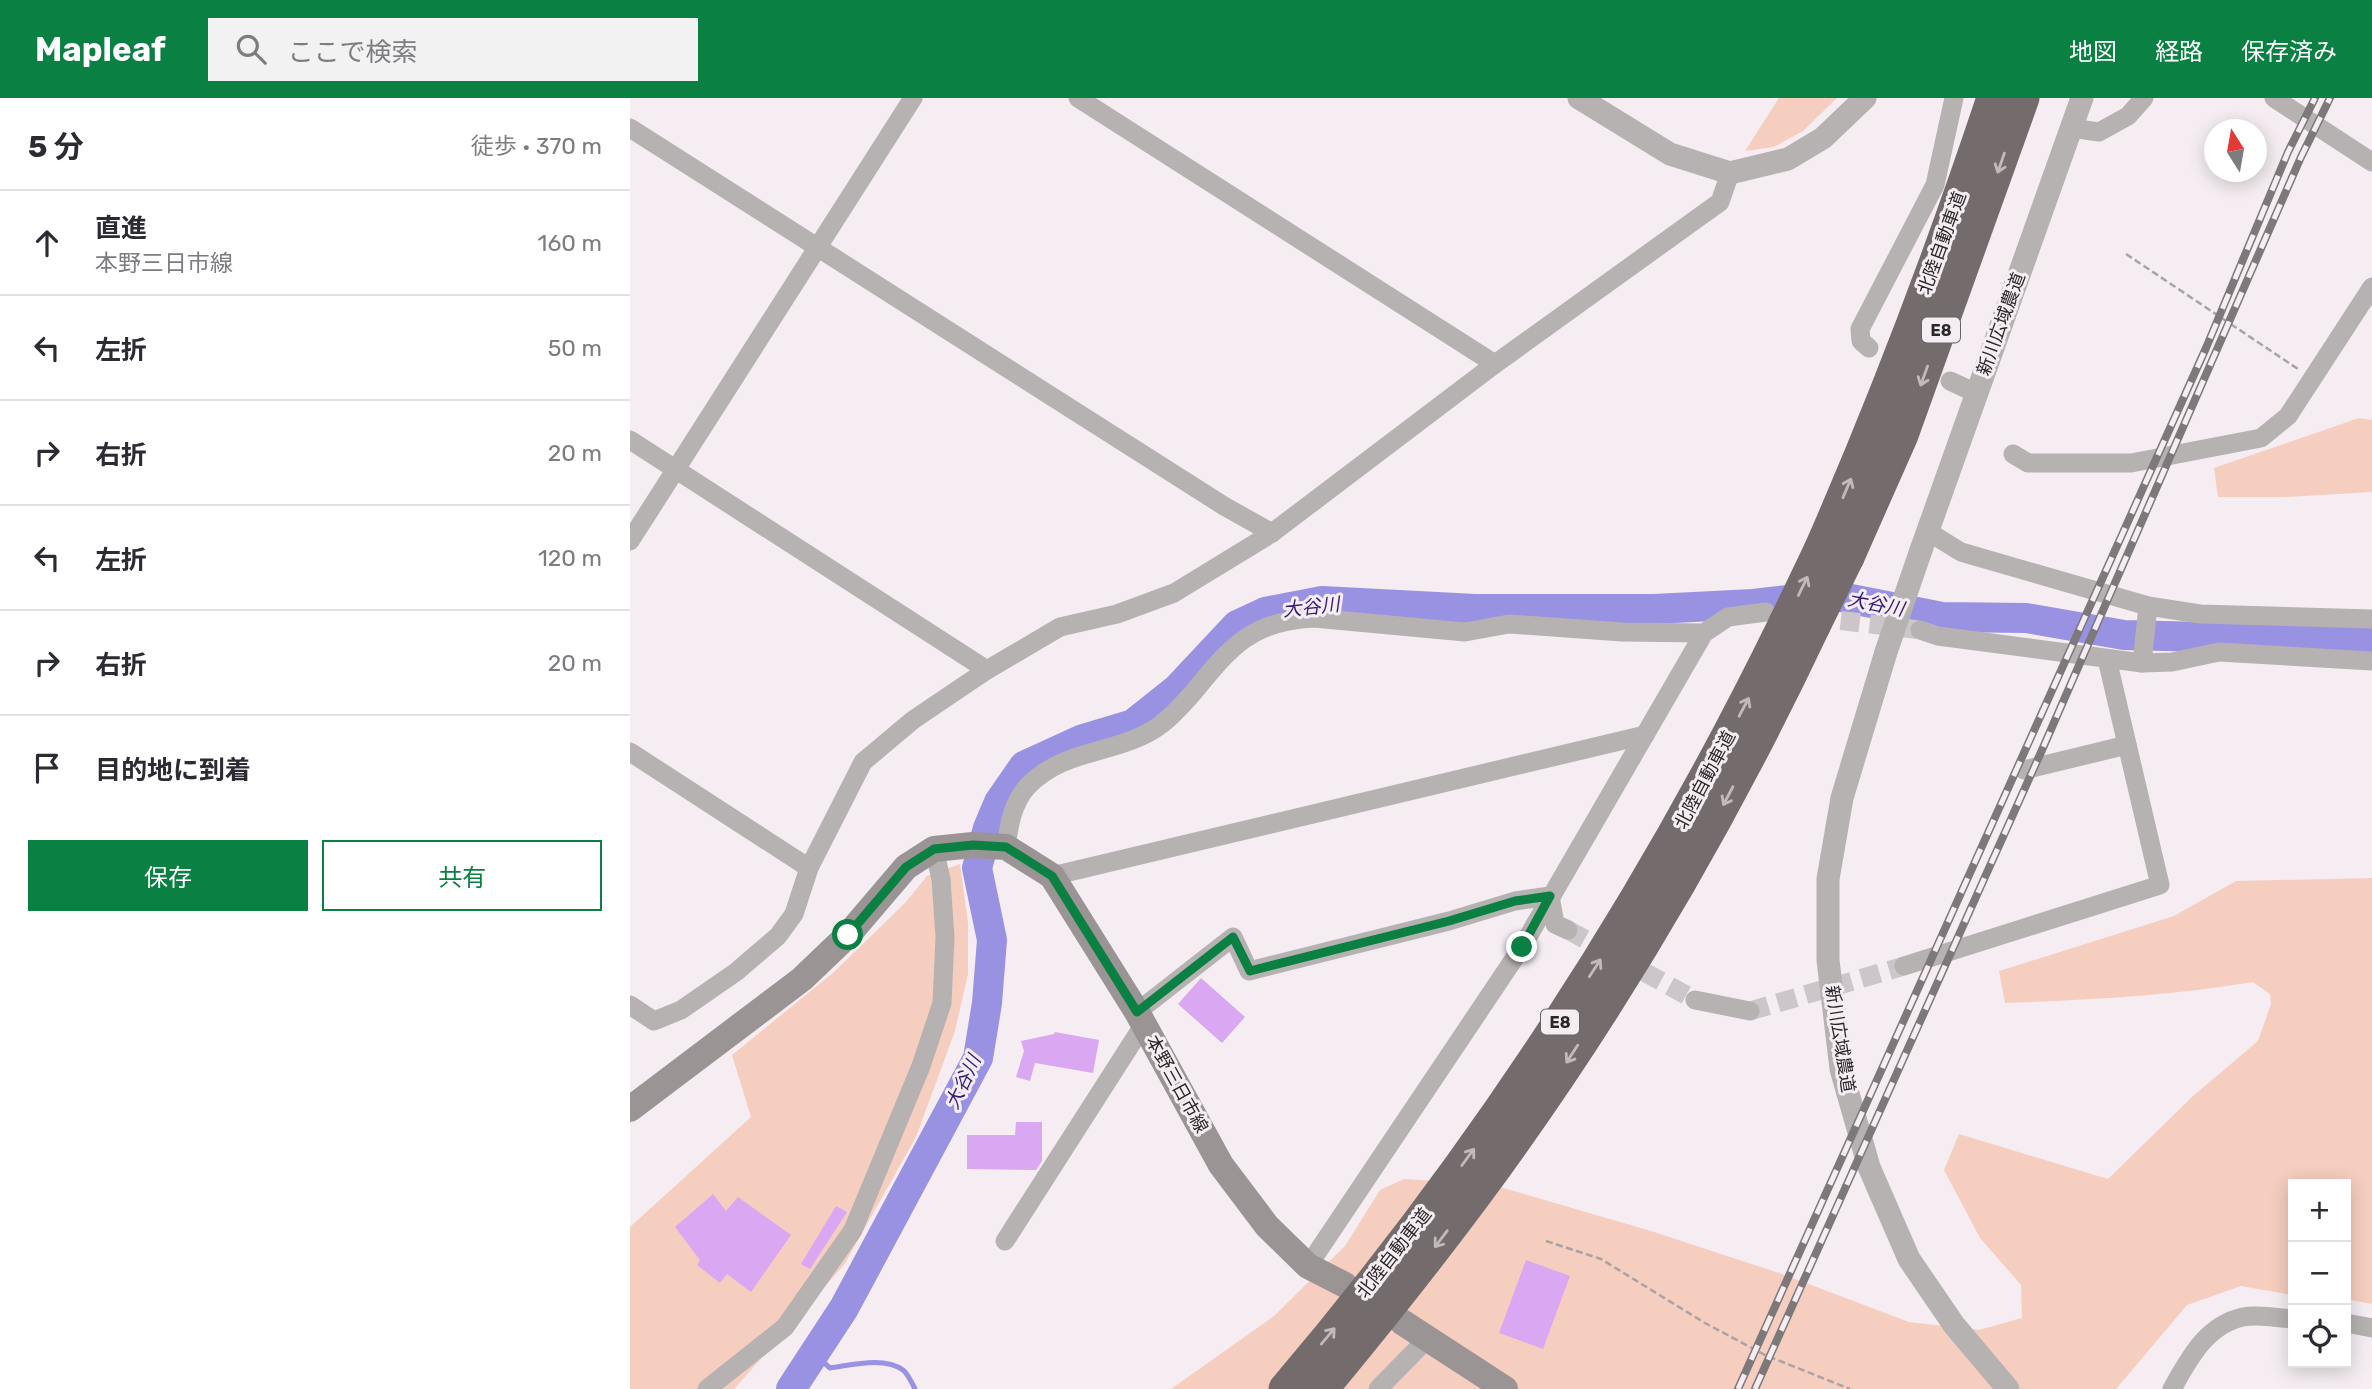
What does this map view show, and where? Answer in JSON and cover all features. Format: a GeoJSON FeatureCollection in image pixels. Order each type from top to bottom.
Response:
{"type":"FeatureCollection","features":[{"type":"Feature","properties":{"kind":"highway","name":"北陸自動車道"},"geometry":{"type":"LineString","coordinates":[[1834,554],[1871,434],[1993,98]]}},
{"type":"Feature","properties":{"kind":"highway","name":"北陸自動車道"},"geometry":{"type":"LineString","coordinates":[[1285,1389],[1383,1270],[1470,1154],[1617,933],[1689,810],[1789,620],[1834,554],[1902,435],[2024,98]]}},
{"type":"Feature","properties":{"kind":"highway","name":"北陸自動車道"},"geometry":{"type":"LineString","coordinates":[[1322,1389],[1395,1300],[1477,1192],[1560,1073],[1627,969],[1714,821],[1780,699],[1789,620]]}},
{"type":"Feature","properties":{"kind":"main road","name":"本野三日市線"},"geometry":{"type":"LineString","coordinates":[[630,1109],[802,979],[848,935],[906,867],[934,849],[973,845],[1006,847],[1052,876],[1141,1018],[1221,1165],[1267,1226],[1308,1266],[1345,1285]]}},
{"type":"Feature","properties":{"kind":"main road"},"geometry":{"type":"LineString","coordinates":[[1402,1322],[1505,1389]]}},
{"type":"Feature","properties":{"kind":"street"},"geometry":{"type":"LineString","coordinates":[[630,541],[914,98]]}},
{"type":"Feature","properties":{"kind":"street"},"geometry":{"type":"LineString","coordinates":[[1078,98],[1495,364]]}},
{"type":"Feature","properties":{"kind":"street"},"geometry":{"type":"LineString","coordinates":[[1579,98],[1670,154],[1730,173],[1788,159],[1823,138],[1865,98]]}},
{"type":"Feature","properties":{"kind":"street"},"geometry":{"type":"LineString","coordinates":[[1869,348],[1861,341],[1860,328],[1935,185],[1954,98]]}},
{"type":"Feature","properties":{"kind":"street","name":"新川広域農道"},"geometry":{"type":"LineString","coordinates":[[2008,1389],[1954,1325],[1909,1259],[1869,1167],[1841,1069],[1828,960],[1828,879],[1842,798],[1886,652],[2082,98]]}},
{"type":"Feature","properties":{"kind":"street"},"geometry":{"type":"LineString","coordinates":[[2071,128],[2099,132],[2128,116],[2144,98]]}},
{"type":"Feature","properties":{"kind":"street"},"geometry":{"type":"LineString","coordinates":[[2274,98],[2372,162]]}},
{"type":"Feature","properties":{"kind":"street"},"geometry":{"type":"LineString","coordinates":[[630,128],[1212,499],[1272,533]]}},
{"type":"Feature","properties":{"kind":"street"},"geometry":{"type":"LineString","coordinates":[[630,1005],[654,1021],[681,1010],[736,972],[778,936],[794,914],[809,868],[863,762],[913,720],[987,670],[1060,627],[1117,614],[1174,593],[1272,533],[1495,364],[1720,202],[1730,173]]}},
{"type":"Feature","properties":{"kind":"street"},"geometry":{"type":"LineString","coordinates":[[2013,454],[2028,463],[2131,463],[2261,438],[2288,416],[2372,287]]}},
{"type":"Feature","properties":{"kind":"street"},"geometry":{"type":"LineString","coordinates":[[1950,381],[1976,393]]}},
{"type":"Feature","properties":{"kind":"street"},"geometry":{"type":"LineString","coordinates":[[630,440],[987,670]]}},
{"type":"Feature","properties":{"kind":"street"},"geometry":{"type":"LineString","coordinates":[[1924,541],[2148,606],[2200,614],[2372,619]]}},
{"type":"Feature","properties":{"kind":"street"},"geometry":{"type":"LineString","coordinates":[[2142,663],[2148,606]]}},
{"type":"Feature","properties":{"kind":"street"},"geometry":{"type":"LineString","coordinates":[[1308,1266],[1522,947],[1704,633],[1728,617],[1789,620]]}},
{"type":"Feature","properties":{"kind":"street"},"geometry":{"type":"LineString","coordinates":[[1006,847],[1016,803],[1027,787],[1069,758],[1132,740],[1153,730],[1173,715],[1244,637],[1271,624],[1314,618],[1465,632],[1509,624],[1622,632],[1704,633]]}},
{"type":"Feature","properties":{"kind":"street"},"geometry":{"type":"LineString","coordinates":[[1920,631],[1938,636],[2142,663],[2172,662],[2219,652],[2372,661]]}},
{"type":"Feature","properties":{"kind":"street"},"geometry":{"type":"LineString","coordinates":[[1904,966],[2160,885],[2107,659]]}},
{"type":"Feature","properties":{"kind":"street"},"geometry":{"type":"LineString","coordinates":[[1052,876],[1645,735]]}},
{"type":"Feature","properties":{"kind":"street"},"geometry":{"type":"LineString","coordinates":[[2024,770],[2127,745]]}},
{"type":"Feature","properties":{"kind":"street"},"geometry":{"type":"LineString","coordinates":[[630,752],[809,868]]}},
{"type":"Feature","properties":{"kind":"street"},"geometry":{"type":"LineString","coordinates":[[707,1389],[785,1327],[853,1230],[921,1066],[942,1003],[945,937],[940,879],[934,849]]}},
{"type":"Feature","properties":{"kind":"street"},"geometry":{"type":"LineString","coordinates":[[1550,896],[1555,924],[1568,930]]}},
{"type":"Feature","properties":{"kind":"street"},"geometry":{"type":"LineString","coordinates":[[1005,1241],[1141,1018],[1233,937],[1250,971],[1449,921],[1515,901],[1550,896]]}},
{"type":"Feature","properties":{"kind":"street"},"geometry":{"type":"LineString","coordinates":[[1695,1000],[1750,1011]]}},
{"type":"Feature","properties":{"kind":"street"},"geometry":{"type":"LineString","coordinates":[[2172,1389],[2192,1355],[2215,1327],[2245,1316],[2288,1319]]}},
{"type":"Feature","properties":{"kind":"street"},"geometry":{"type":"LineString","coordinates":[[2351,1324],[2372,1328]]}},
{"type":"Feature","properties":{"kind":"street"},"geometry":{"type":"LineString","coordinates":[[1378,1389],[1427,1339]]}},
{"type":"Feature","properties":{"kind":"path"},"geometry":{"type":"LineString","coordinates":[[2126,254],[2313,378]]}},
{"type":"Feature","properties":{"kind":"path"},"geometry":{"type":"LineString","coordinates":[[1546,1241],[1601,1259],[1705,1323],[1765,1354],[1850,1389]]}},
{"type":"Feature","properties":{"kind":"shaded area"},"geometry":{"type":"Polygon","coordinates":[[[1779,98],[1837,98],[1803,131],[1774,147],[1745,151],[1779,98]]]}},
{"type":"Feature","properties":{"kind":"shaded area"},"geometry":{"type":"Polygon","coordinates":[[[2359,418],[2372,420],[2372,492],[2287,497],[2218,497],[2214,468],[2359,418]]]}},
{"type":"Feature","properties":{"kind":"shaded area"},"geometry":{"type":"Polygon","coordinates":[[[960,864],[968,923],[968,974],[955,1031],[916,1137],[844,1265],[734,1389],[630,1389],[630,1227],[751,1117],[732,1055],[834,972],[905,903],[927,876],[960,864]]]}},
{"type":"Feature","properties":{"kind":"shaded area"},"geometry":{"type":"Polygon","coordinates":[[[2372,878],[2372,1304],[2351,1300],[2351,1179],[2288,1179],[2288,1294],[2241,1286],[2187,1305],[2116,1389],[1171,1389],[1274,1316],[1345,1246],[1380,1190],[1404,1179],[1490,1184],[1651,1231],[1782,1274],[1909,1322],[1979,1330],[2022,1318],[2021,1285],[1980,1238],[1944,1170],[1959,1134],[2108,1179],[2193,1096],[2258,1041],[2271,1004],[2270,994],[2253,982],[2160,994],[2005,1003],[1999,971],[2174,916],[2236,881],[2372,878]]]}},
{"type":"Feature","properties":{"kind":"building"},"geometry":{"type":"Polygon","coordinates":[[[1201,978],[1245,1017],[1222,1043],[1178,1004],[1201,978]]]}},
{"type":"Feature","properties":{"kind":"building"},"geometry":{"type":"Polygon","coordinates":[[[1055,1032],[1099,1040],[1093,1073],[1035,1063],[1030,1081],[1016,1077],[1024,1051],[1021,1041],[1055,1032]]]}},
{"type":"Feature","properties":{"kind":"building"},"geometry":{"type":"Polygon","coordinates":[[[1016,1122],[1042,1122],[1042,1161],[1036,1170],[967,1169],[967,1135],[1015,1135],[1016,1122]]]}},
{"type":"Feature","properties":{"kind":"building"},"geometry":{"type":"Polygon","coordinates":[[[713,1194],[726,1211],[738,1197],[791,1235],[751,1292],[727,1274],[720,1283],[697,1265],[700,1260],[675,1227],[713,1194]]]}},
{"type":"Feature","properties":{"kind":"building"},"geometry":{"type":"Polygon","coordinates":[[[836,1206],[847,1212],[810,1269],[801,1264],[836,1206]]]}},
{"type":"Feature","properties":{"kind":"building"},"geometry":{"type":"Polygon","coordinates":[[[1526,1260],[1570,1276],[1543,1349],[1499,1333],[1526,1260]]]}},
{"type":"Feature","properties":{"kind":"waterway","name":"大谷川"},"geometry":{"type":"LineString","coordinates":[[791,1389],[844,1308],[978,1058],[987,1003],[992,940],[977,868],[988,828],[999,802],[1024,766],[1083,739],[1133,724],[1177,689],[1237,625],[1265,612],[1322,601],[1475,609],[1654,609],[1753,604],[1831,595],[1942,617],[2026,618],[2124,635],[2372,641]]}},
{"type":"Feature","properties":{"kind":"waterway"},"geometry":{"type":"LineString","coordinates":[[815,1355],[830,1368],[887,1363],[905,1372],[915,1389]]}},
{"type":"Feature","properties":{"kind":"tunnel"},"geometry":{"type":"LineString","coordinates":[[1812,617],[1920,630]]}},
{"type":"Feature","properties":{"kind":"tunnel"},"geometry":{"type":"LineString","coordinates":[[1568,930],[1695,1000]]}},
{"type":"Feature","properties":{"kind":"tunnel"},"geometry":{"type":"LineString","coordinates":[[1750,1011],[1904,966]]}},
{"type":"Feature","properties":{"kind":"railway"},"geometry":{"type":"LineString","coordinates":[[1738,1389],[2206,348],[2288,152],[2315,98]]}},
{"type":"Feature","properties":{"kind":"railway"},"geometry":{"type":"LineString","coordinates":[[1755,1389],[2042,750],[2301,157],[2330,98]]}},
{"type":"Feature","properties":{"kind":"route"},"geometry":{"type":"LineString","coordinates":[[848,935],[906,867],[934,849],[973,845],[1006,847],[1052,876],[1137,1012],[1233,937],[1250,971],[1449,921],[1515,901],[1550,896],[1522,947]]}}]}
